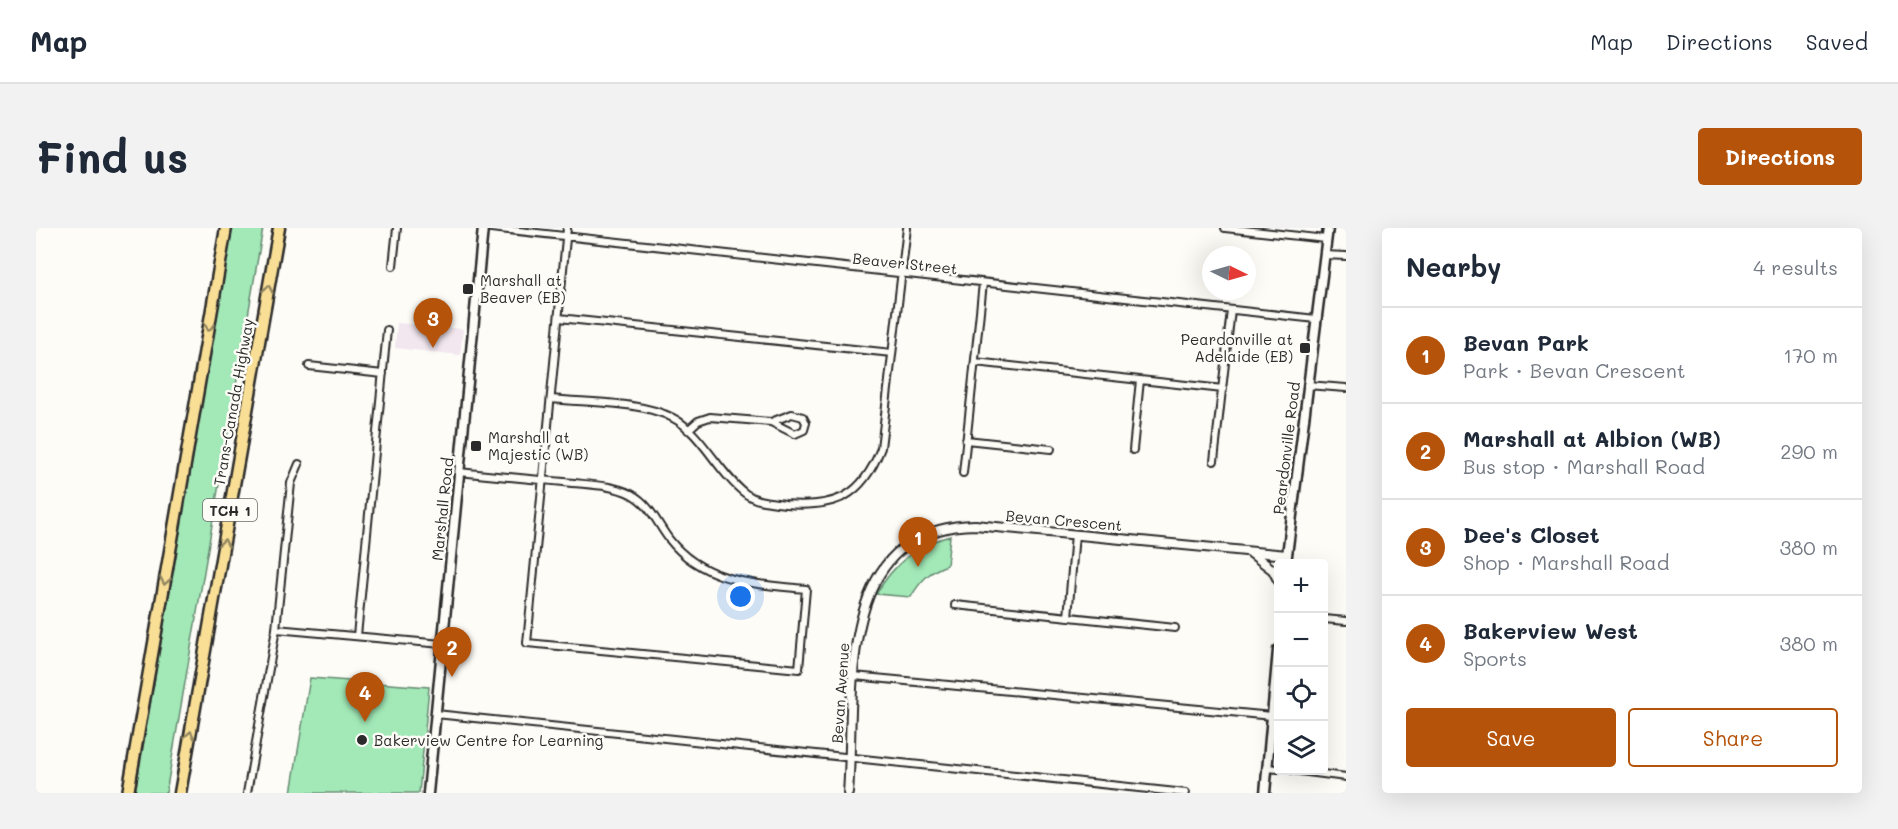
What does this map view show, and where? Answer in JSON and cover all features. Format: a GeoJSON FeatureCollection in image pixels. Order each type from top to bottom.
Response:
{"type":"FeatureCollection","features":[{"type":"Feature","properties":{"kind":"highway"},"geometry":{"type":"LineString","coordinates":[[128,793],[226,228]]}},
{"type":"Feature","properties":{"kind":"highway","name":"Trans-Canada Highway"},"geometry":{"type":"LineString","coordinates":[[180,793],[279,228]]}},
{"type":"Feature","properties":{"kind":"main road","name":"Marshall Road"},"geometry":{"type":"LineString","coordinates":[[429,793],[483,228]]}},
{"type":"Feature","properties":{"kind":"main road","name":"Peardonville Road"},"geometry":{"type":"LineString","coordinates":[[1287,559],[1328,228]]}},
{"type":"Feature","properties":{"kind":"main road"},"geometry":{"type":"LineString","coordinates":[[1265,793],[1276,667]]}},
{"type":"Feature","properties":{"kind":"street"},"geometry":{"type":"LineString","coordinates":[[393,266],[397,228]]}},
{"type":"Feature","properties":{"kind":"street","name":"Beaver Street"},"geometry":{"type":"LineString","coordinates":[[491,228],[1316,319]]}},
{"type":"Feature","properties":{"kind":"street"},"geometry":{"type":"LineString","coordinates":[[459,472],[544,480],[612,487],[632,495],[650,508],[669,540],[712,573],[742,583],[806,589],[799,669],[527,643],[544,480],[567,228]]}},
{"type":"Feature","properties":{"kind":"street"},"geometry":{"type":"LineString","coordinates":[[551,399],[652,410],[674,418],[688,430],[730,478],[753,499],[809,506],[836,502],[859,488],[873,470],[881,448],[907,228]]}},
{"type":"Feature","properties":{"kind":"street"},"geometry":{"type":"LineString","coordinates":[[1225,228],[1326,239]]}},
{"type":"Feature","properties":{"kind":"street"},"geometry":{"type":"LineString","coordinates":[[1324,255],[1346,256]]}},
{"type":"Feature","properties":{"kind":"street"},"geometry":{"type":"LineString","coordinates":[[963,473],[983,283]]}},
{"type":"Feature","properties":{"kind":"street"},"geometry":{"type":"LineString","coordinates":[[1214,461],[1232,310]]}},
{"type":"Feature","properties":{"kind":"street"},"geometry":{"type":"LineString","coordinates":[[559,318],[892,353]]}},
{"type":"Feature","properties":{"kind":"street"},"geometry":{"type":"LineString","coordinates":[[357,636],[387,330]]}},
{"type":"Feature","properties":{"kind":"street"},"geometry":{"type":"LineString","coordinates":[[975,362],[1223,389]]}},
{"type":"Feature","properties":{"kind":"street"},"geometry":{"type":"LineString","coordinates":[[309,366],[383,374]]}},
{"type":"Feature","properties":{"kind":"street"},"geometry":{"type":"LineString","coordinates":[[1133,450],[1140,380]]}},
{"type":"Feature","properties":{"kind":"street"},"geometry":{"type":"LineString","coordinates":[[1307,384],[1346,388]]}},
{"type":"Feature","properties":{"kind":"street"},"geometry":{"type":"LineString","coordinates":[[688,430],[698,421],[710,417],[771,422],[795,434],[804,430],[806,423],[803,417],[792,414],[771,422]]}},
{"type":"Feature","properties":{"kind":"street"},"geometry":{"type":"LineString","coordinates":[[966,440],[1051,449]]}},
{"type":"Feature","properties":{"kind":"street"},"geometry":{"type":"LineString","coordinates":[[247,793],[276,629],[291,483],[299,464]]}},
{"type":"Feature","properties":{"kind":"street","name":"Bevan Crescent"},"geometry":{"type":"LineString","coordinates":[[866,595],[891,558],[908,544],[940,530],[975,525],[1247,551],[1287,559]]}},
{"type":"Feature","properties":{"kind":"street"},"geometry":{"type":"LineString","coordinates":[[1068,616],[1075,534]]}},
{"type":"Feature","properties":{"kind":"street"},"geometry":{"type":"LineString","coordinates":[[1247,551],[1260,558],[1274,575]]}},
{"type":"Feature","properties":{"kind":"street","name":"Bevan Avenue"},"geometry":{"type":"LineString","coordinates":[[848,793],[859,619],[866,595]]}},
{"type":"Feature","properties":{"kind":"street"},"geometry":{"type":"LineString","coordinates":[[955,605],[1175,628]]}},
{"type":"Feature","properties":{"kind":"street"},"geometry":{"type":"LineString","coordinates":[[1328,619],[1346,621]]}},
{"type":"Feature","properties":{"kind":"street"},"geometry":{"type":"LineString","coordinates":[[276,629],[442,644]]}},
{"type":"Feature","properties":{"kind":"street"},"geometry":{"type":"LineString","coordinates":[[854,676],[1272,716]]}},
{"type":"Feature","properties":{"kind":"street"},"geometry":{"type":"LineString","coordinates":[[436,714],[1186,793]]}},
{"type":"Feature","properties":{"kind":"street"},"geometry":{"type":"LineString","coordinates":[[1267,768],[1274,769]]}},
{"type":"Feature","properties":{"kind":"street"},"geometry":{"type":"LineString","coordinates":[[1328,774],[1345,776]]}},
{"type":"Feature","properties":{"kind":"shaded area"},"geometry":{"type":"Polygon","coordinates":[[[397,323],[463,329],[460,355],[395,348],[397,323]]]}},
{"type":"Feature","properties":{"kind":"green space"},"geometry":{"type":"Polygon","coordinates":[[[232,228],[263,228],[166,793],[135,793],[232,228]]]}},
{"type":"Feature","properties":{"kind":"green space"},"geometry":{"type":"Polygon","coordinates":[[[950,536],[947,565],[926,577],[911,597],[876,594],[890,574],[907,557],[916,550],[950,536]]]}},
{"type":"Feature","properties":{"kind":"green space","name":"Bakerview Centre for Learning"},"geometry":{"type":"Polygon","coordinates":[[[310,678],[429,687],[419,793],[291,793],[310,678]]]}},
{"type":"Feature","properties":{"kind":"place","name":"Marshall at Beaver (EB)"},"geometry":{"type":"Point","coordinates":[468,289]}},
{"type":"Feature","properties":{"kind":"place","name":"Dee's Closet"},"geometry":{"type":"Point","coordinates":[433,348]}},
{"type":"Feature","properties":{"kind":"place","name":"Peardonville at Adelaide (EB)"},"geometry":{"type":"Point","coordinates":[1305,348]}},
{"type":"Feature","properties":{"kind":"place","name":"Marshall at Majestic (WB)"},"geometry":{"type":"Point","coordinates":[476,446]}},
{"type":"Feature","properties":{"kind":"place","name":"Bevan Park"},"geometry":{"type":"Point","coordinates":[918,567]}},
{"type":"Feature","properties":{"kind":"place","name":"Marshall at Albion (WB)"},"geometry":{"type":"Point","coordinates":[452,677]}},
{"type":"Feature","properties":{"kind":"place","name":"Bakerview West"},"geometry":{"type":"Point","coordinates":[365,722]}},
{"type":"Feature","properties":{"kind":"place","name":"Bakerview Centre for Learning"},"geometry":{"type":"Point","coordinates":[362,740]}}]}
